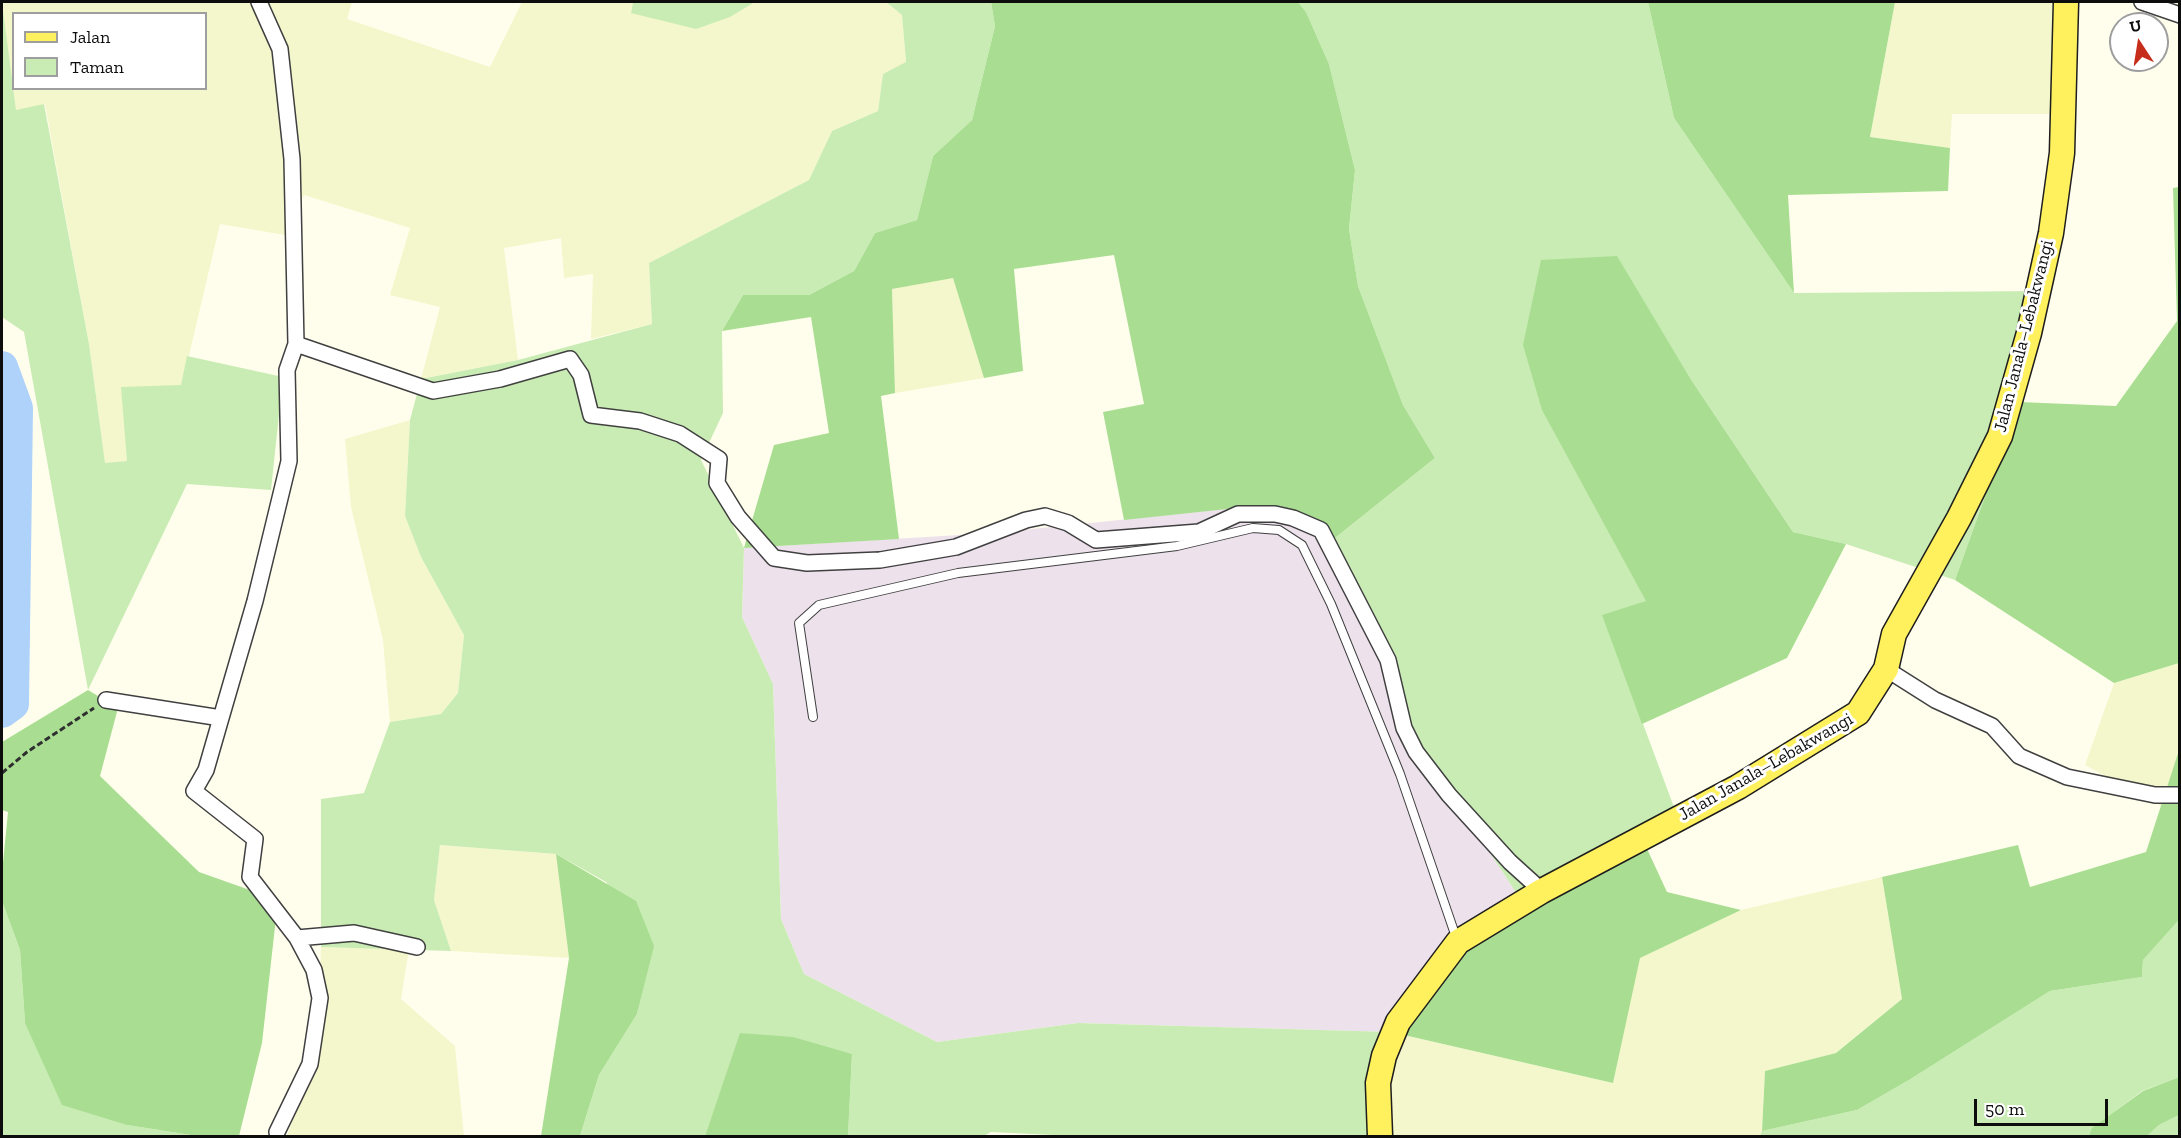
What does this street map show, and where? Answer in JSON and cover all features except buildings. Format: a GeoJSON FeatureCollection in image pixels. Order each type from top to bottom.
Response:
{"type":"FeatureCollection","features":[{"type":"Feature","properties":{"kind":"main road","name":"Jalan Janala–Lebakwangi"},"geometry":{"type":"LineString","coordinates":[[1380,1137],[1378,1083],[1384,1056],[1398,1022],[1458,942],[1542,891],[1737,787],[1858,713],[1886,669],[1894,634],[1959,518],[2000,436],[2029,333],[2051,233],[2062,153],[2066,2]]}},
{"type":"Feature","properties":{"kind":"street"},"geometry":{"type":"LineString","coordinates":[[259,2],[279,49],[292,159],[296,344],[287,370],[289,461],[255,601],[206,770],[194,791],[255,839],[250,878],[297,938],[314,970],[320,998],[310,1064],[277,1132]]}},
{"type":"Feature","properties":{"kind":"street"},"geometry":{"type":"LineString","coordinates":[[2142,2],[2180,15]]}},
{"type":"Feature","properties":{"kind":"street"},"geometry":{"type":"LineString","coordinates":[[296,344],[433,390],[501,379],[570,359],[581,375],[591,415],[640,421],[680,434],[719,459],[717,483],[738,517],[774,558],[807,563],[880,560],[956,547],[1026,520],[1045,516],[1068,523],[1096,540],[1199,532],[1238,514],[1275,514],[1293,518],[1321,530],[1388,660],[1404,728],[1416,752],[1449,795],[1510,862],[1542,891]]}},
{"type":"Feature","properties":{"kind":"street"},"geometry":{"type":"LineString","coordinates":[[1886,669],[1935,700],[1992,726],[2019,756],[2067,777],[2156,795],[2180,795]]}},
{"type":"Feature","properties":{"kind":"street"},"geometry":{"type":"LineString","coordinates":[[106,700],[221,718]]}},
{"type":"Feature","properties":{"kind":"street"},"geometry":{"type":"LineString","coordinates":[[297,938],[354,933],[417,946]]}},
{"type":"Feature","properties":{"kind":"lane"},"geometry":{"type":"LineString","coordinates":[[813,717],[799,623],[819,605],[958,573],[1177,546],[1253,528],[1279,530],[1302,545],[1331,604],[1400,774],[1458,942]]}},
{"type":"Feature","properties":{"kind":"path"},"geometry":{"type":"LineString","coordinates":[[2,773],[27,752],[106,700]]}},
{"type":"Feature","properties":{"kind":"shaded area"},"geometry":{"type":"Polygon","coordinates":[[[1265,505],[1307,521],[1333,556],[1416,740],[1519,897],[1391,1032],[1078,1023],[937,1042],[804,974],[781,919],[773,684],[742,617],[744,548],[993,533],[1265,505]]]}},
{"type":"Feature","properties":{"kind":"green space"},"geometry":{"type":"Polygon","coordinates":[[[2,2],[352,2],[347,19],[490,67],[522,2],[633,2],[631,12],[730,17],[755,2],[886,2],[902,15],[906,63],[883,74],[878,111],[832,131],[809,180],[649,263],[652,324],[591,339],[593,274],[564,278],[561,238],[504,248],[518,360],[421,379],[440,307],[390,295],[410,228],[304,195],[285,235],[220,224],[182,385],[127,461],[105,464],[89,344],[45,104],[16,111],[13,90],[207,90],[207,12],[12,12],[12,80],[2,2]]]}},
{"type":"Feature","properties":{"kind":"green space"},"geometry":{"type":"Polygon","coordinates":[[[2,2],[16,110],[44,104],[89,344],[105,463],[127,461],[121,387],[181,385],[187,356],[283,377],[271,490],[187,484],[88,690],[24,332],[2,317],[2,2]]]}},
{"type":"Feature","properties":{"kind":"green space"},"geometry":{"type":"Polygon","coordinates":[[[633,2],[755,2],[730,17],[696,29],[631,13],[633,2]]]}},
{"type":"Feature","properties":{"kind":"green space"},"geometry":{"type":"Polygon","coordinates":[[[886,2],[991,2],[995,26],[972,120],[933,156],[917,220],[875,233],[854,271],[809,295],[743,295],[722,331],[723,413],[701,460],[744,548],[742,617],[773,684],[781,919],[804,974],[937,1042],[1078,1023],[1391,1032],[1387,1136],[1074,1136],[991,1132],[984,1136],[848,1136],[852,1054],[741,1033],[705,1136],[580,1136],[599,1075],[637,1014],[653,946],[606,882],[556,854],[440,845],[434,900],[451,951],[321,947],[321,799],[364,793],[390,722],[441,714],[458,693],[464,635],[421,557],[405,516],[410,420],[421,379],[518,360],[652,324],[649,263],[809,180],[832,131],[878,111],[883,74],[906,62],[902,15],[886,2]]]}},
{"type":"Feature","properties":{"kind":"green space"},"geometry":{"type":"Polygon","coordinates":[[[991,2],[1298,2],[1306,12],[1329,64],[1355,170],[1349,229],[1358,286],[1403,405],[1435,458],[1325,546],[1307,521],[1265,505],[1124,520],[1103,412],[1144,404],[1114,255],[1014,269],[1023,371],[984,378],[953,278],[892,289],[895,393],[881,396],[899,539],[744,548],[774,445],[829,433],[811,317],[722,331],[743,295],[809,295],[854,271],[875,233],[917,220],[933,156],[972,120],[995,26],[991,2]]]}},
{"type":"Feature","properties":{"kind":"green space"},"geometry":{"type":"Polygon","coordinates":[[[1298,2],[1648,2],[1674,118],[1794,293],[2040,291],[2019,402],[1955,580],[1846,544],[1793,532],[1692,381],[1617,257],[1597,508],[1647,601],[1603,616],[1678,818],[1519,897],[1416,740],[1333,556],[1325,546],[1435,458],[1403,405],[1358,286],[1349,229],[1355,170],[1329,64],[1306,12],[1298,2]]]}},
{"type":"Feature","properties":{"kind":"green space"},"geometry":{"type":"Polygon","coordinates":[[[1648,2],[1895,2],[1870,137],[1950,148],[1948,191],[1788,195],[1794,293],[1674,118],[1648,2]]]}},
{"type":"Feature","properties":{"kind":"green space"},"geometry":{"type":"Polygon","coordinates":[[[1895,2],[2070,2],[2064,114],[1952,114],[1950,148],[1870,137],[1895,2]]]}},
{"type":"Feature","properties":{"kind":"green space"},"geometry":{"type":"Polygon","coordinates":[[[2179,187],[2179,663],[2114,683],[1955,580],[2019,402],[2116,406],[2177,321],[2173,188],[2179,187]]]}},
{"type":"Feature","properties":{"kind":"green space"},"geometry":{"type":"Polygon","coordinates":[[[1617,256],[1692,381],[1793,532],[1846,544],[1787,658],[1642,724],[1602,615],[1646,601],[1542,410],[1523,345],[1541,260],[1617,256]]]}},
{"type":"Feature","properties":{"kind":"green space"},"geometry":{"type":"Polygon","coordinates":[[[953,277],[984,378],[895,393],[892,289],[953,277]]]}},
{"type":"Feature","properties":{"kind":"green space"},"geometry":{"type":"Polygon","coordinates":[[[410,420],[405,516],[421,557],[464,635],[458,693],[441,714],[390,722],[383,640],[351,507],[345,439],[410,420]]]}},
{"type":"Feature","properties":{"kind":"green space"},"geometry":{"type":"Polygon","coordinates":[[[2179,663],[2179,750],[2161,806],[2085,765],[2114,683],[2179,663]]]}},
{"type":"Feature","properties":{"kind":"green space"},"geometry":{"type":"Polygon","coordinates":[[[88,690],[118,708],[100,776],[199,872],[278,900],[262,1043],[239,1136],[197,1136],[127,1125],[62,1105],[25,1023],[20,950],[2,901],[2,873],[8,812],[2,810],[2,742],[88,690]]]}},
{"type":"Feature","properties":{"kind":"green space"},"geometry":{"type":"Polygon","coordinates":[[[2179,750],[2179,920],[2143,960],[2142,977],[2050,991],[1857,1110],[1762,1131],[1765,1071],[1836,1053],[1902,999],[1882,877],[2018,845],[2030,887],[2146,852],[2179,750]]]}},
{"type":"Feature","properties":{"kind":"green space"},"geometry":{"type":"Polygon","coordinates":[[[1642,838],[1667,892],[1741,910],[1640,958],[1613,1083],[1391,1032],[1519,897],[1642,838]]]}},
{"type":"Feature","properties":{"kind":"green space"},"geometry":{"type":"Polygon","coordinates":[[[440,845],[556,854],[569,958],[451,951],[434,900],[440,845]]]}},
{"type":"Feature","properties":{"kind":"green space"},"geometry":{"type":"Polygon","coordinates":[[[556,854],[636,901],[654,946],[637,1014],[599,1075],[580,1136],[541,1136],[569,958],[556,854]]]}},
{"type":"Feature","properties":{"kind":"green space"},"geometry":{"type":"Polygon","coordinates":[[[1882,877],[1902,999],[1836,1053],[1765,1071],[1760,1136],[1387,1136],[1391,1032],[1613,1083],[1639,958],[1741,910],[1882,877]]]}},
{"type":"Feature","properties":{"kind":"green space"},"geometry":{"type":"Polygon","coordinates":[[[2,901],[20,950],[25,1023],[127,1125],[197,1136],[2,1136],[2,901]]]}},
{"type":"Feature","properties":{"kind":"green space"},"geometry":{"type":"Polygon","coordinates":[[[2179,920],[2179,1077],[2142,1091],[2093,1128],[2089,1136],[1760,1136],[1762,1131],[1857,1110],[2050,991],[2142,977],[2143,960],[2179,920]]]}},
{"type":"Feature","properties":{"kind":"green space"},"geometry":{"type":"Polygon","coordinates":[[[321,947],[409,949],[401,999],[455,1046],[464,1136],[287,1136],[317,1050],[321,947]]]}},
{"type":"Feature","properties":{"kind":"green space"},"geometry":{"type":"Polygon","coordinates":[[[740,1033],[793,1037],[852,1054],[848,1136],[705,1136],[740,1033]]]}},
{"type":"Feature","properties":{"kind":"green space"},"geometry":{"type":"Polygon","coordinates":[[[2179,1077],[2179,1115],[2159,1125],[2147,1136],[2089,1136],[2092,1128],[2143,1091],[2179,1077]]]}},
{"type":"Feature","properties":{"kind":"green space"},"geometry":{"type":"Polygon","coordinates":[[[2179,1115],[2179,1136],[2147,1136],[2159,1125],[2179,1115]]]}},
{"type":"Feature","properties":{"kind":"waterway"},"geometry":{"type":"LineString","coordinates":[[2,367],[17,408],[13,704],[2,712]]}}]}
